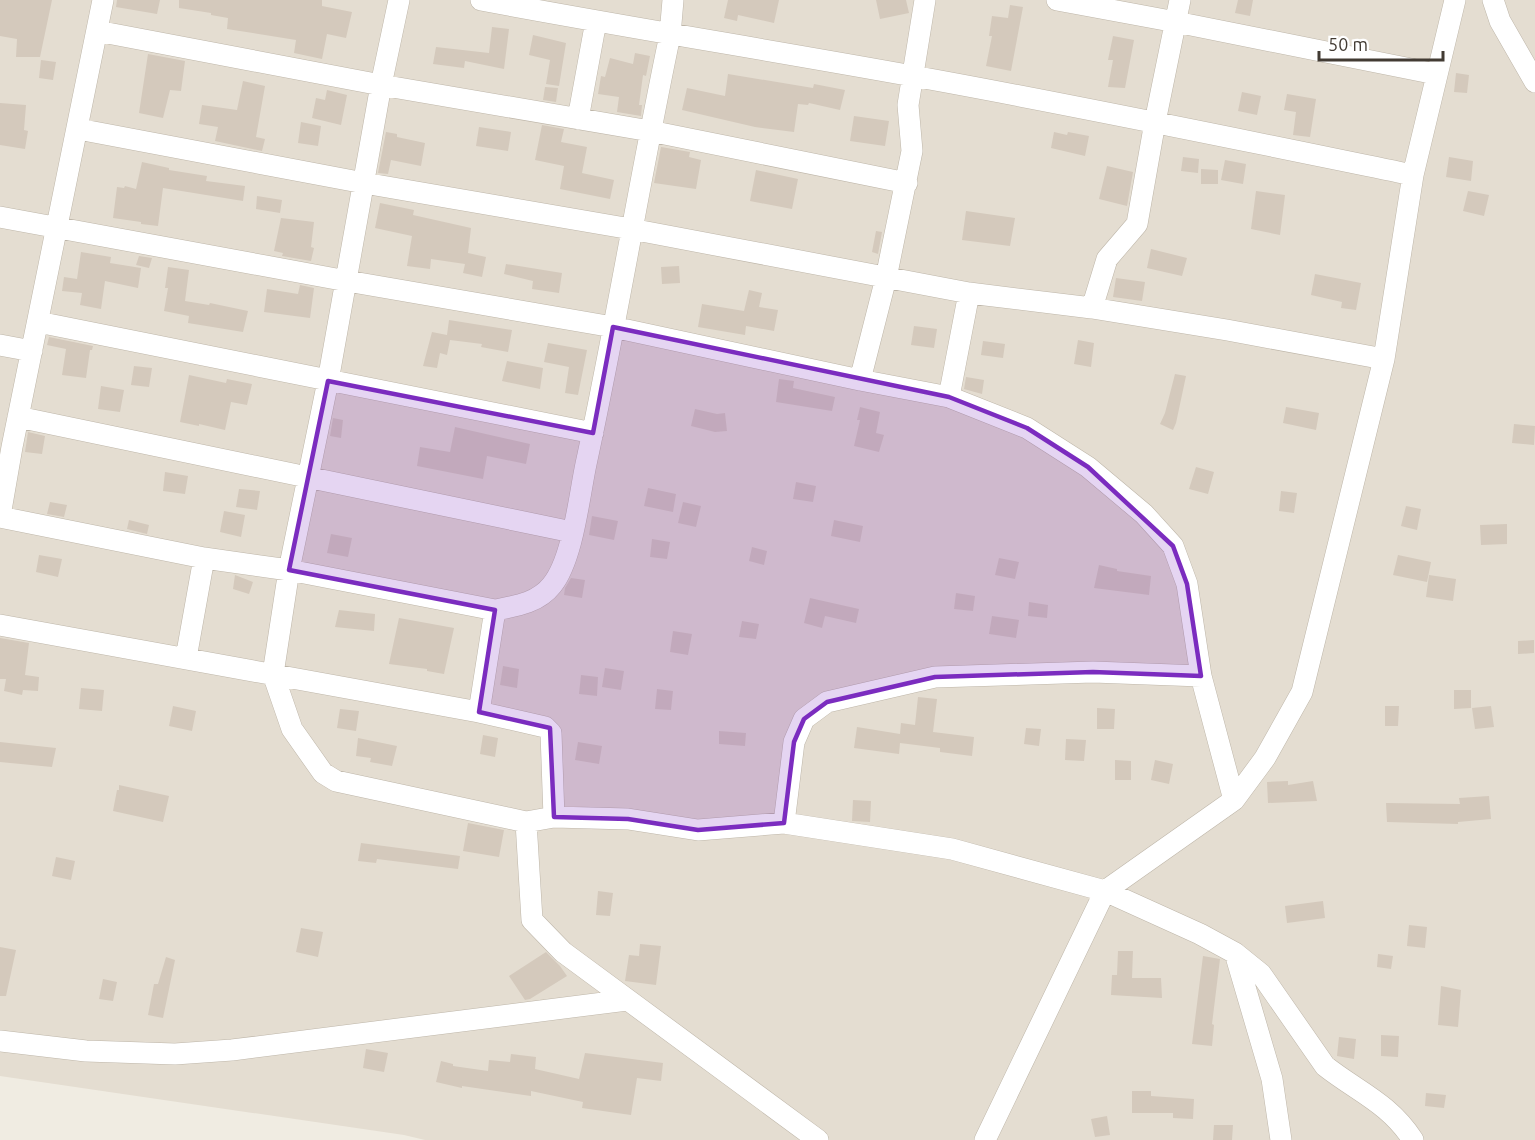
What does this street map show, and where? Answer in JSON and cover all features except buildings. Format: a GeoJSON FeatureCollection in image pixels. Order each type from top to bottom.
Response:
{"type":"FeatureCollection","features":[{"type":"Feature","properties":{"kind":"street"},"geometry":{"type":"LineString","coordinates":[[103,0],[18,417],[6,446],[0,516],[204,558],[290,570],[495,610],[525,605],[542,595],[552,585],[564,564],[593,433],[669,35],[673,0]]}},
{"type":"Feature","properties":{"kind":"street"},"geometry":{"type":"LineString","coordinates":[[399,0],[381,85],[328,381],[307,478],[273,674],[292,729],[323,773],[336,781],[526,822],[554,817],[628,819],[698,830],[784,823],[952,849],[1105,891],[1200,934],[1235,953],[1261,974],[1325,1066],[1338,1077],[1373,1098],[1392,1114],[1413,1140]]}},
{"type":"Feature","properties":{"kind":"street"},"geometry":{"type":"LineString","coordinates":[[481,0],[669,35],[912,76],[1155,122],[1413,175]]}},
{"type":"Feature","properties":{"kind":"street"},"geometry":{"type":"LineString","coordinates":[[860,380],[907,183],[912,151],[908,105],[924,0]]}},
{"type":"Feature","properties":{"kind":"street"},"geometry":{"type":"LineString","coordinates":[[1057,0],[1436,74]]}},
{"type":"Feature","properties":{"kind":"street"},"geometry":{"type":"LineString","coordinates":[[1092,308],[1107,259],[1137,224],[1180,0]]}},
{"type":"Feature","properties":{"kind":"street"},"geometry":{"type":"LineString","coordinates":[[985,1140],[1105,891],[1234,800],[1265,758],[1302,692],[1384,360],[1413,175],[1455,0]]}},
{"type":"Feature","properties":{"kind":"street"},"geometry":{"type":"LineString","coordinates":[[1493,0],[1500,21],[1535,82]]}},
{"type":"Feature","properties":{"kind":"street"},"geometry":{"type":"LineString","coordinates":[[578,119],[596,21]]}},
{"type":"Feature","properties":{"kind":"street"},"geometry":{"type":"LineString","coordinates":[[97,31],[381,85],[650,131],[907,183]]}},
{"type":"Feature","properties":{"kind":"street"},"geometry":{"type":"LineString","coordinates":[[78,129],[969,293],[1092,308],[1227,330],[1384,360]]}},
{"type":"Feature","properties":{"kind":"street"},"geometry":{"type":"LineString","coordinates":[[0,217],[613,327],[949,397],[1027,428],[1088,467],[1144,514],[1173,546],[1187,584],[1201,676],[1234,800]]}},
{"type":"Feature","properties":{"kind":"street"},"geometry":{"type":"LineString","coordinates":[[949,397],[969,293]]}},
{"type":"Feature","properties":{"kind":"street"},"geometry":{"type":"LineString","coordinates":[[38,322],[593,433]]}},
{"type":"Feature","properties":{"kind":"street"},"geometry":{"type":"LineString","coordinates":[[0,345],[32,351]]}},
{"type":"Feature","properties":{"kind":"street"},"geometry":{"type":"LineString","coordinates":[[18,417],[572,532]]}},
{"type":"Feature","properties":{"kind":"street"},"geometry":{"type":"LineString","coordinates":[[186,658],[204,558]]}},
{"type":"Feature","properties":{"kind":"street"},"geometry":{"type":"LineString","coordinates":[[479,712],[495,610]]}},
{"type":"Feature","properties":{"kind":"street"},"geometry":{"type":"LineString","coordinates":[[0,625],[479,712],[545,727],[550,733],[554,817]]}},
{"type":"Feature","properties":{"kind":"street"},"geometry":{"type":"LineString","coordinates":[[784,823],[794,742],[804,719],[827,702],[935,677],[1093,672],[1201,676]]}},
{"type":"Feature","properties":{"kind":"street"},"geometry":{"type":"LineString","coordinates":[[526,822],[532,920],[563,952],[818,1140]]}},
{"type":"Feature","properties":{"kind":"street"},"geometry":{"type":"LineString","coordinates":[[1235,953],[1272,1079],[1281,1140]]}},
{"type":"Feature","properties":{"kind":"street"},"geometry":{"type":"LineString","coordinates":[[0,1041],[86,1051],[175,1054],[232,1050],[627,1000]]}},
{"type":"Feature","properties":{"kind":"highlighted area"},"geometry":{"type":"Polygon","coordinates":[[[613,327],[949,397],[1027,428],[1088,467],[1173,546],[1187,584],[1201,676],[1093,672],[935,677],[827,702],[804,719],[794,742],[784,823],[698,830],[628,819],[554,817],[550,728],[479,712],[495,610],[289,570],[328,381],[593,433],[613,327]]]}},
{"type":"Feature","properties":{"kind":"shaded area"},"geometry":{"type":"Polygon","coordinates":[[[0,0],[1535,0],[1535,1140],[425,1140],[404,1135],[0,1076],[0,0]]]}}]}
